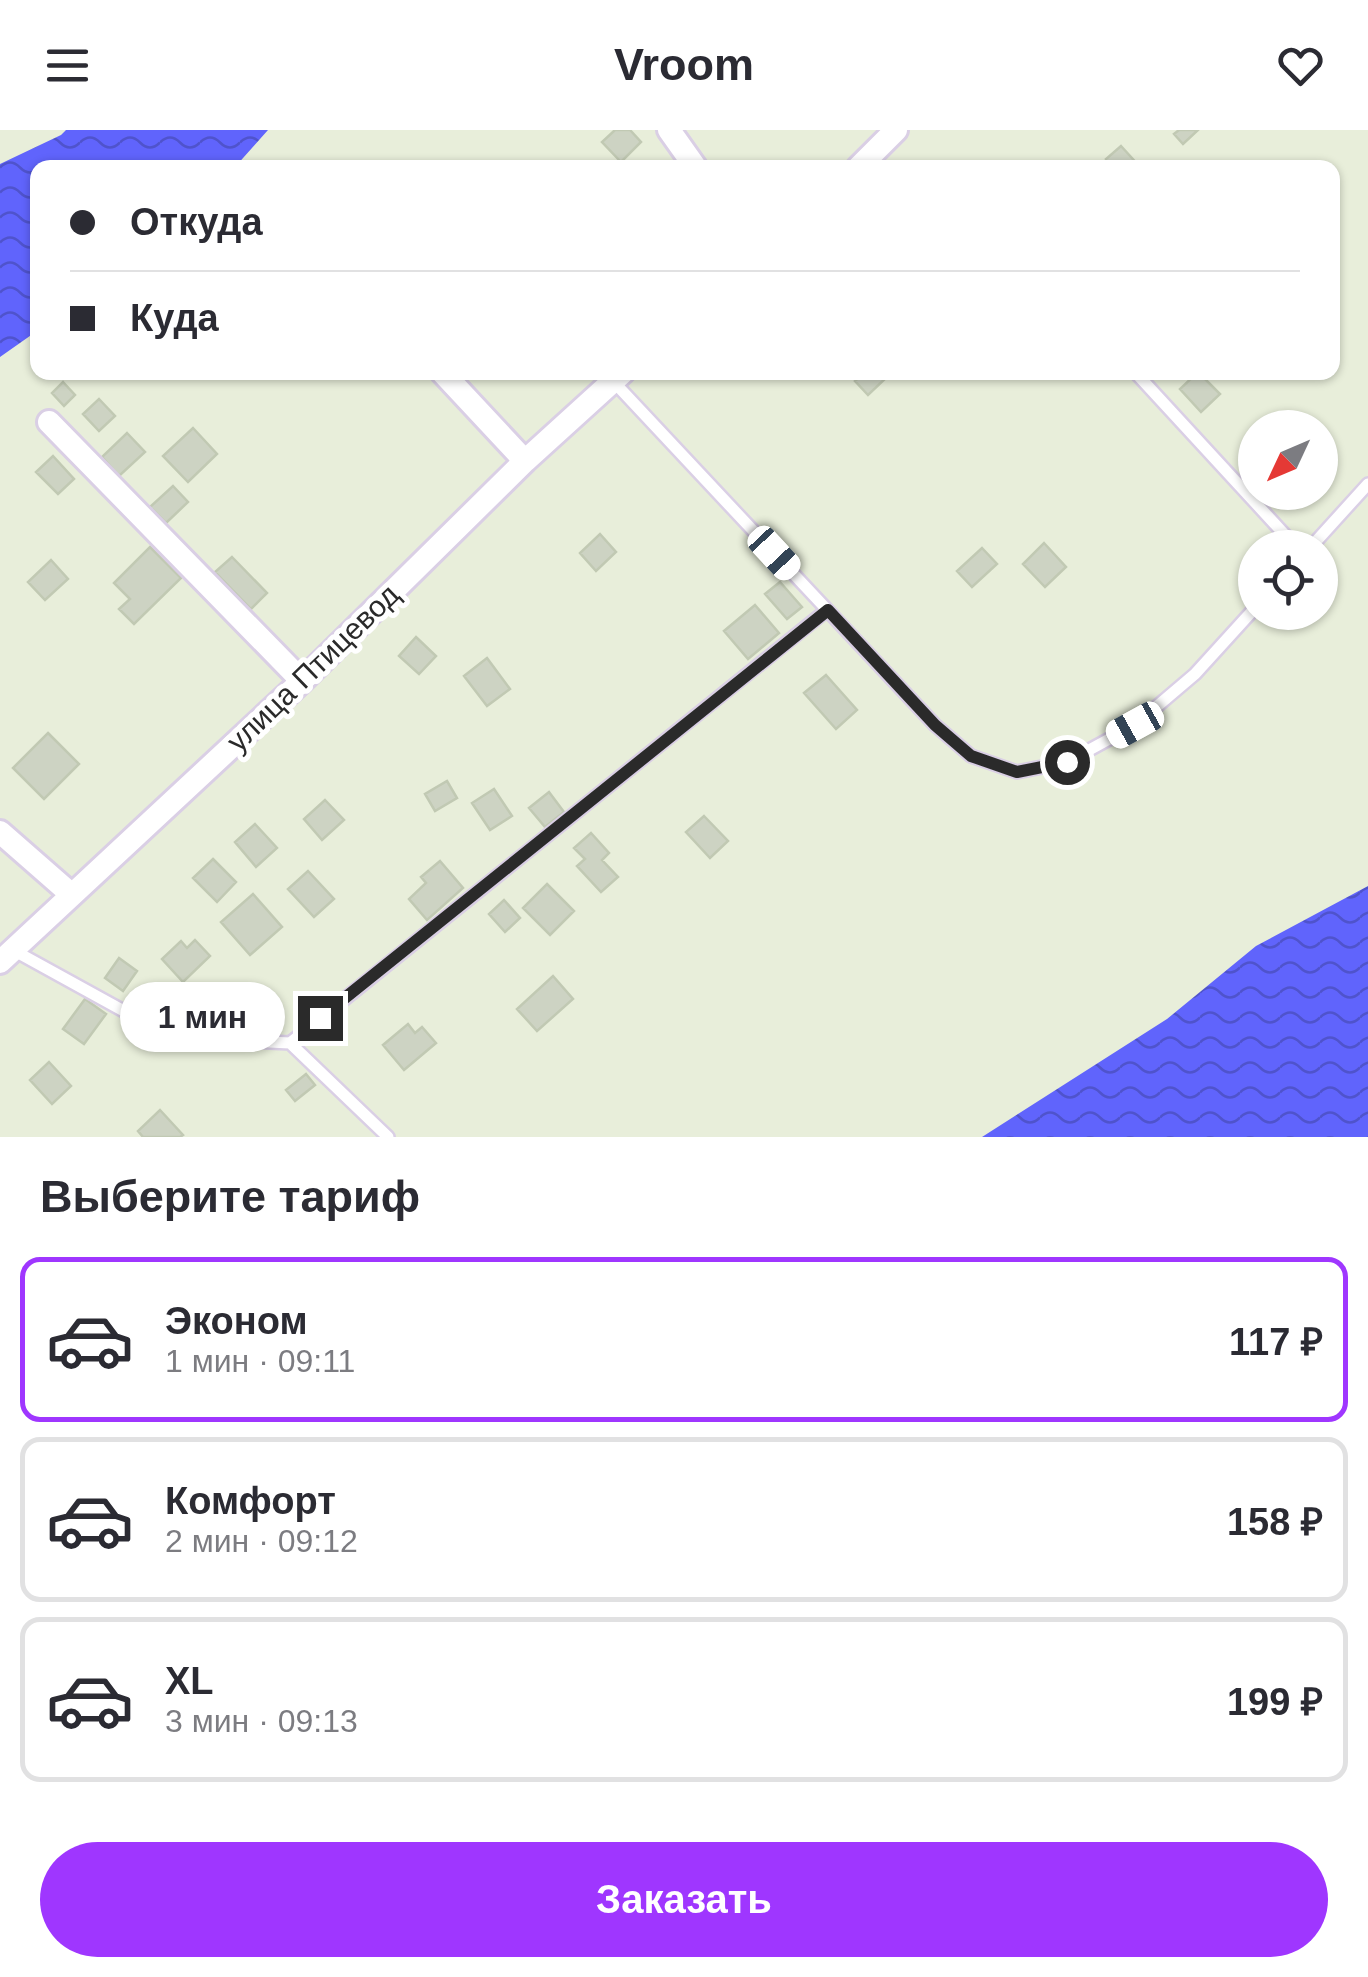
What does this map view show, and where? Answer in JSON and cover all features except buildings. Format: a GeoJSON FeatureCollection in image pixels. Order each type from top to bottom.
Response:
{"type":"FeatureCollection","features":[{"type":"Feature","properties":{"kind":"street"},"geometry":{"type":"LineString","coordinates":[[669,130],[690,160]]}},
{"type":"Feature","properties":{"kind":"street"},"geometry":{"type":"LineString","coordinates":[[866,160],[896,130]]}},
{"type":"Feature","properties":{"kind":"street"},"geometry":{"type":"LineString","coordinates":[[449,380],[525,461]]}},
{"type":"Feature","properties":{"kind":"street","name":"улица Птицевод"},"geometry":{"type":"LineString","coordinates":[[6,956],[302,681],[525,461],[615,380]]}},
{"type":"Feature","properties":{"kind":"street"},"geometry":{"type":"LineString","coordinates":[[49,422],[302,681]]}},
{"type":"Feature","properties":{"kind":"street"},"geometry":{"type":"LineString","coordinates":[[0,832],[72,895]]}},
{"type":"Feature","properties":{"kind":"lane"},"geometry":{"type":"LineString","coordinates":[[621,380],[935,725],[971,756],[1017,772],[1067,762],[1135,725],[1195,674],[1238,627]]}},
{"type":"Feature","properties":{"kind":"lane"},"geometry":{"type":"LineString","coordinates":[[1142,380],[1280,530]]}},
{"type":"Feature","properties":{"kind":"lane"},"geometry":{"type":"LineString","coordinates":[[1326,530],[1368,484]]}},
{"type":"Feature","properties":{"kind":"lane"},"geometry":{"type":"LineString","coordinates":[[6,956],[171,1037],[290,1042],[828,610]]}},
{"type":"Feature","properties":{"kind":"lane"},"geometry":{"type":"LineString","coordinates":[[290,1042],[388,1137]]}},
{"type":"Feature","properties":{"kind":"water"},"geometry":{"type":"Polygon","coordinates":[[[66,130],[268,130],[241,160],[30,160],[30,336],[0,357],[0,164],[66,130]]]}},
{"type":"Feature","properties":{"kind":"water"},"geometry":{"type":"Polygon","coordinates":[[[1368,886],[1368,1137],[982,1137],[1167,1019],[1256,946],[1368,886]]]}},
{"type":"Feature","properties":{"kind":"route"},"geometry":{"type":"LineString","coordinates":[[320,1018],[828,610],[935,725],[971,756],[1017,772],[1067,762]]}}]}
